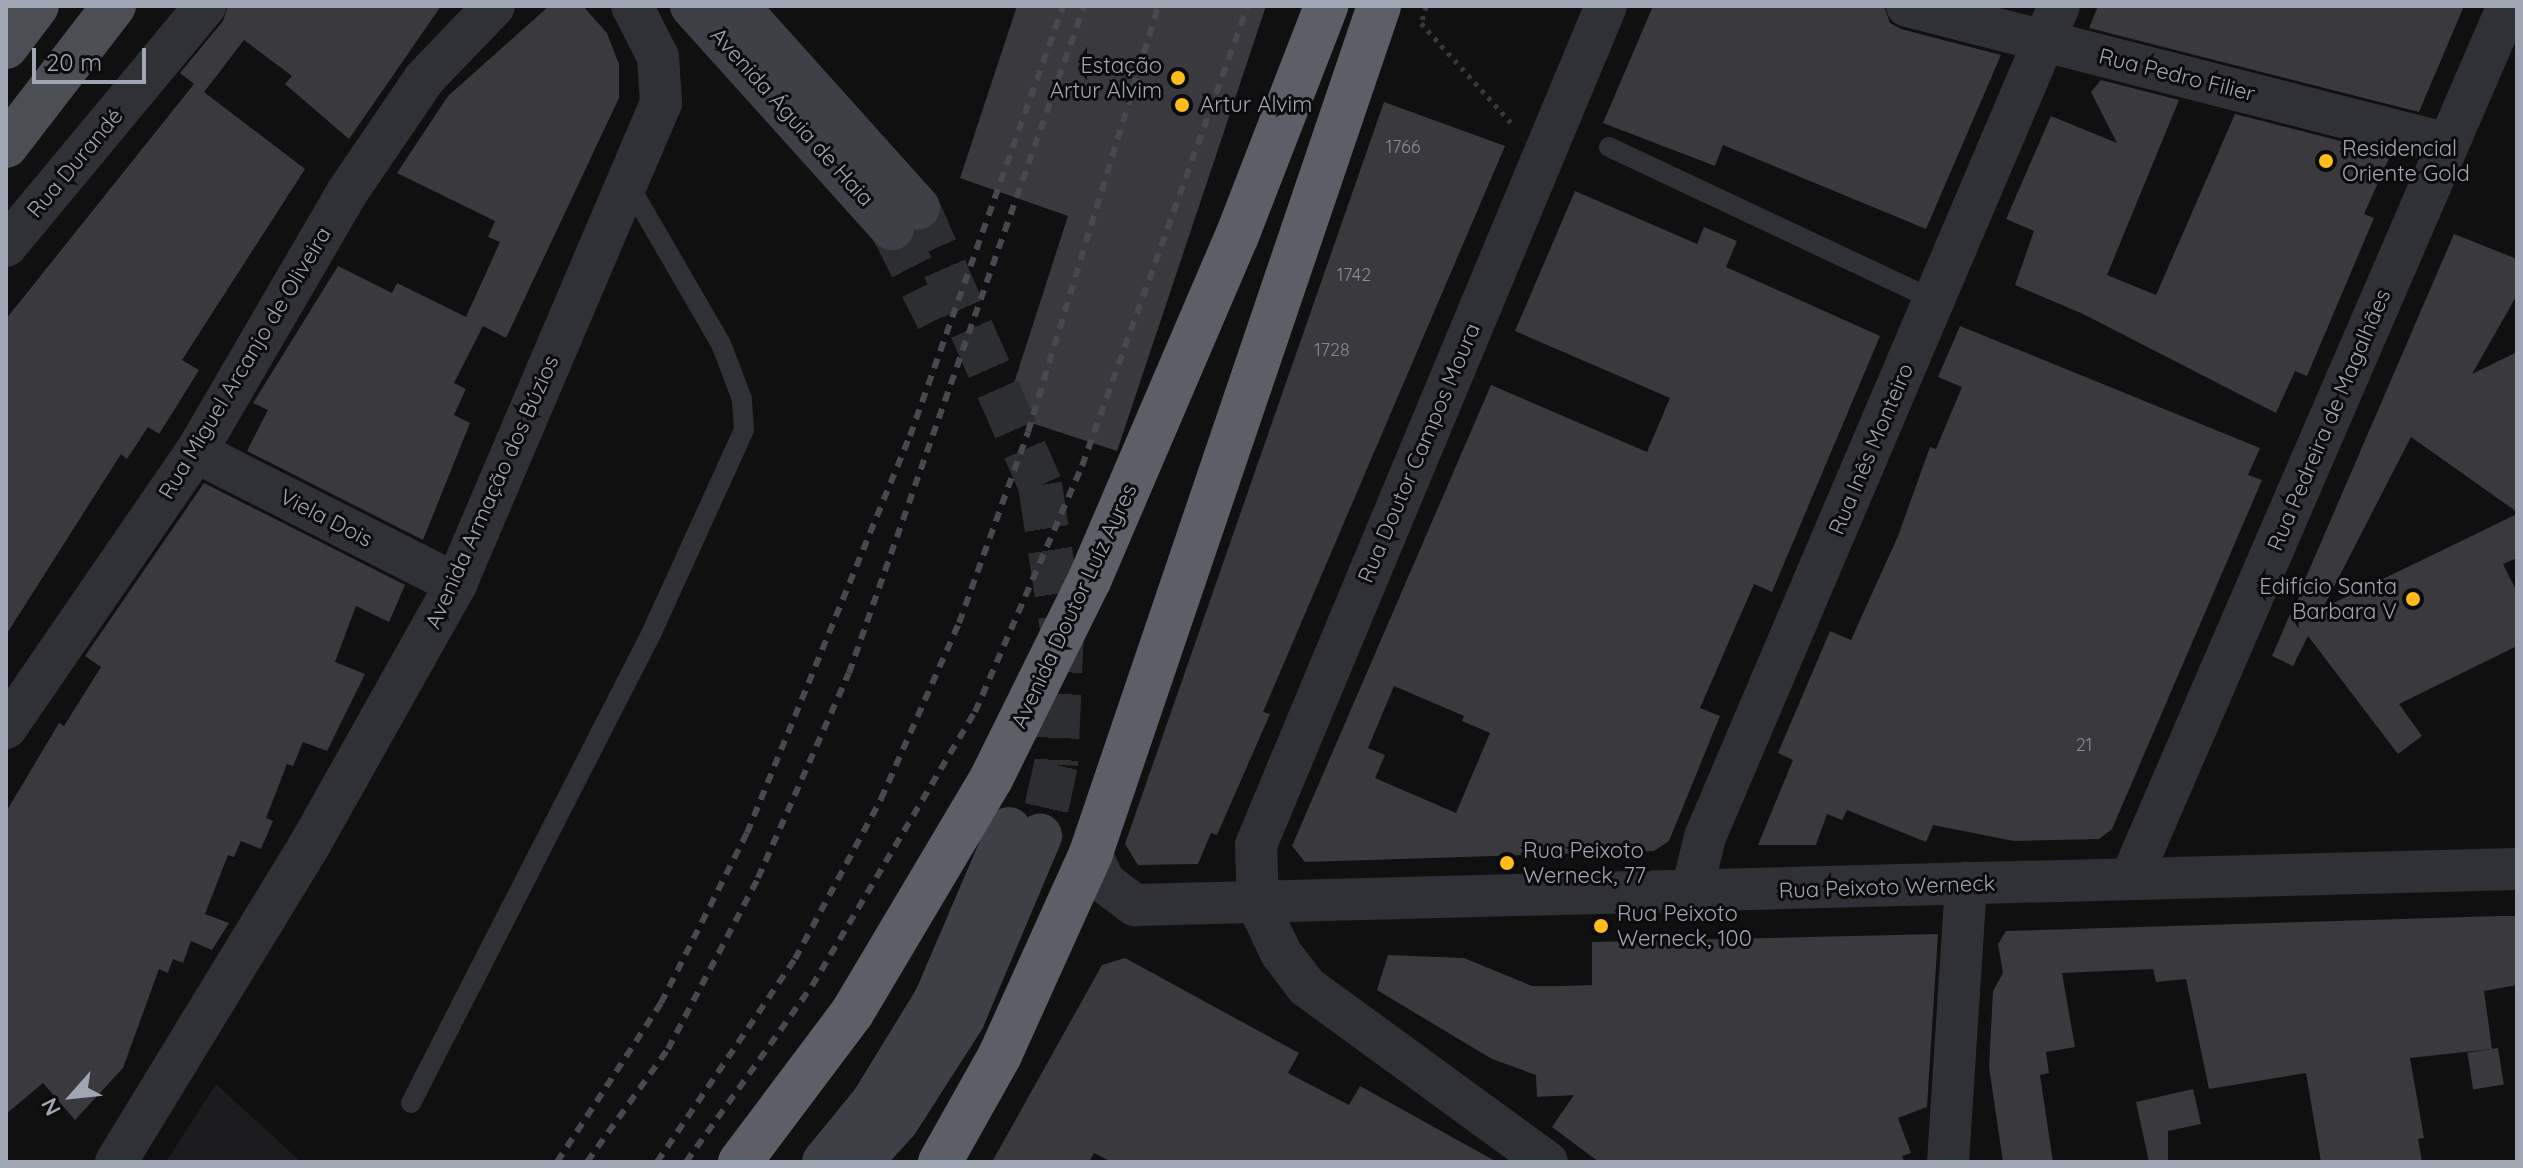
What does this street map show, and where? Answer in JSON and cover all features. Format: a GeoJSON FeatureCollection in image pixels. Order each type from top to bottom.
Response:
{"type":"FeatureCollection","features":[{"type":"Feature","properties":{"kind":"highway","name":"Avenida Doutor Luíz Ayres"},"geometry":{"type":"LineString","coordinates":[[740,1162],[852,1013],[991,779],[1089,581],[1237,236],[1326,6]]}},
{"type":"Feature","properties":{"kind":"highway"},"geometry":{"type":"LineString","coordinates":[[940,1162],[1000,1055],[1091,853],[1379,6]]}},
{"type":"Feature","properties":{"kind":"main road"},"geometry":{"type":"LineString","coordinates":[[6,47],[37,6]]}},
{"type":"Feature","properties":{"kind":"main road"},"geometry":{"type":"LineString","coordinates":[[6,146],[114,6]]}},
{"type":"Feature","properties":{"kind":"main road","name":"Avenida Águia de Haia"},"geometry":{"type":"LineString","coordinates":[[692,6],[905,218],[737,6]]}},
{"type":"Feature","properties":{"kind":"main road"},"geometry":{"type":"LineString","coordinates":[[824,1162],[873,1102],[936,999],[1025,832],[963,1018],[897,1121],[860,1162]]}},
{"type":"Feature","properties":{"kind":"street","name":"Rua Durandé"},"geometry":{"type":"LineString","coordinates":[[6,246],[205,6]]}},
{"type":"Feature","properties":{"kind":"street","name":"Rua Miguel Arcanjo de Oliveira"},"geometry":{"type":"LineString","coordinates":[[6,728],[196,452],[348,191],[415,91],[449,47],[494,6]]}},
{"type":"Feature","properties":{"kind":"street","name":"Avenida Armação dos Búzios"},"geometry":{"type":"LineString","coordinates":[[116,1162],[309,846],[456,584],[629,185],[661,103],[663,74],[632,6]]}},
{"type":"Feature","properties":{"kind":"street","name":"Rua Doutor Campos Moura"},"geometry":{"type":"LineString","coordinates":[[1258,905],[1256,845],[1606,6]]}},
{"type":"Feature","properties":{"kind":"street","name":"Rua Pedro Filier"},"geometry":{"type":"LineString","coordinates":[[1907,6],[2052,24],[2448,144]]}},
{"type":"Feature","properties":{"kind":"street","name":"Rua Pedreira de Magalhães"},"geometry":{"type":"LineString","coordinates":[[2131,878],[2508,6]]}},
{"type":"Feature","properties":{"kind":"street","name":"Rua Inês Monteiro"},"geometry":{"type":"LineString","coordinates":[[1691,894],[1705,837],[2052,24]]}},
{"type":"Feature","properties":{"kind":"street","name":"Viela Dois"},"geometry":{"type":"LineString","coordinates":[[196,452],[456,584]]}},
{"type":"Feature","properties":{"kind":"street","name":"Rua Peixoto Werneck"},"geometry":{"type":"LineString","coordinates":[[1091,853],[1104,882],[1135,905],[1258,905],[1691,894],[2514,863]]}},
{"type":"Feature","properties":{"kind":"street"},"geometry":{"type":"LineString","coordinates":[[1948,1162],[1966,883]]}},
{"type":"Feature","properties":{"kind":"street"},"geometry":{"type":"LineString","coordinates":[[1258,905],[1281,953],[1306,986],[1547,1162]]}},
{"type":"Feature","properties":{"kind":"lane"},"geometry":{"type":"LineString","coordinates":[[1609,147],[1934,300]]}},
{"type":"Feature","properties":{"kind":"lane"},"geometry":{"type":"LineString","coordinates":[[411,1103],[651,634],[744,430],[742,399],[721,344],[629,185]]}},
{"type":"Feature","properties":{"kind":"path"},"geometry":{"type":"LineString","coordinates":[[1426,6],[1421,23],[1504,120],[1547,147]]}},
{"type":"Feature","properties":{"kind":"shaded area"},"geometry":{"type":"Polygon","coordinates":[[[216,1084],[301,1162],[166,1162],[216,1084]]]}},
{"type":"Feature","properties":{"kind":"building"},"geometry":{"type":"Polygon","coordinates":[[[228,6],[441,6],[349,139],[285,84],[292,76],[244,40],[204,92],[305,169],[182,360],[199,370],[159,434],[148,427],[127,459],[121,454],[6,635],[6,319],[194,84],[180,73],[223,21],[228,6]]]}},
{"type":"Feature","properties":{"kind":"building"},"geometry":{"type":"Polygon","coordinates":[[[549,6],[583,6],[607,33],[619,64],[619,98],[506,338],[483,326],[454,383],[466,389],[454,415],[470,423],[423,540],[247,451],[268,410],[253,403],[338,266],[392,293],[397,283],[466,317],[500,242],[488,237],[495,221],[397,173],[448,96],[549,6]]]}},
{"type":"Feature","properties":{"kind":"building"},"geometry":{"type":"Polygon","coordinates":[[[1017,6],[1266,6],[1117,451],[1004,414],[1068,216],[960,178],[1017,6]]]}},
{"type":"Feature","properties":{"kind":"building"},"geometry":{"type":"Polygon","coordinates":[[[1653,6],[1884,6],[1890,23],[1901,29],[2001,55],[1926,229],[1723,145],[1715,166],[1603,123],[1653,6]]]}},
{"type":"Feature","properties":{"kind":"building"},"geometry":{"type":"Polygon","coordinates":[[[2098,6],[2464,6],[2419,112],[2089,28],[2098,6]]]}},
{"type":"Feature","properties":{"kind":"building"},"geometry":{"type":"Polygon","coordinates":[[[2101,80],[2179,100],[2107,275],[2156,295],[2235,114],[2391,154],[2364,214],[2374,218],[2307,376],[2295,371],[2276,413],[2083,314],[2015,285],[2034,231],[2006,219],[2051,116],[2117,143],[2091,92],[2101,80]]]}},
{"type":"Feature","properties":{"kind":"building"},"geometry":{"type":"Polygon","coordinates":[[[1384,102],[1505,146],[1263,712],[1270,714],[1217,835],[1211,833],[1198,864],[1138,865],[1125,844],[1384,102]]]}},
{"type":"Feature","properties":{"kind":"building"},"geometry":{"type":"Polygon","coordinates":[[[1575,191],[1697,244],[1704,227],[1737,241],[1726,267],[1880,336],[1772,592],[1754,584],[1700,708],[1720,716],[1669,841],[1654,851],[1305,862],[1292,846],[1491,385],[1647,452],[1670,398],[1515,331],[1575,191]],[[1394,686],[1368,748],[1385,755],[1375,778],[1456,813],[1490,733],[1462,721],[1464,716],[1394,686]]]}},
{"type":"Feature","properties":{"kind":"building"},"geometry":{"type":"Polygon","coordinates":[[[2454,234],[2517,259],[2517,295],[2472,374],[2517,352],[2517,512],[2411,437],[2323,608],[2517,514],[2517,558],[2503,564],[2517,592],[2517,646],[2399,704],[2422,736],[2398,754],[2308,636],[2293,666],[2272,656],[2454,234]]]}},
{"type":"Feature","properties":{"kind":"building"},"geometry":{"type":"Polygon","coordinates":[[[1960,326],[2260,448],[2248,475],[2262,480],[2112,829],[2099,839],[2014,841],[1933,825],[1926,842],[1847,810],[1842,820],[1827,814],[1816,845],[1758,845],[1793,760],[1778,753],[1830,631],[1851,640],[1898,536],[1930,447],[1936,449],[1962,387],[1938,377],[1960,326]]]}},
{"type":"Feature","properties":{"kind":"building"},"geometry":{"type":"Polygon","coordinates":[[[204,483],[405,585],[389,622],[356,606],[335,662],[365,674],[327,751],[303,742],[293,766],[287,764],[266,818],[273,821],[261,849],[241,841],[234,857],[228,855],[205,914],[229,923],[212,950],[191,941],[183,963],[173,959],[168,973],[159,969],[123,1068],[75,1120],[43,1083],[6,1114],[6,812],[59,723],[64,726],[101,667],[85,656],[204,483]]]}},
{"type":"Feature","properties":{"kind":"building"},"geometry":{"type":"Polygon","coordinates":[[[2517,916],[2517,985],[2484,991],[2492,1049],[2410,1058],[2424,1138],[2418,1139],[2422,1162],[2321,1162],[2306,1073],[2209,1089],[2186,979],[2156,982],[2153,969],[2062,973],[2075,1047],[2046,1052],[2049,1073],[2040,1075],[2053,1162],[2003,1162],[1989,1067],[1993,991],[2003,973],[1998,944],[2006,931],[2517,916]]]}},
{"type":"Feature","properties":{"kind":"building"},"geometry":{"type":"Polygon","coordinates":[[[1938,934],[1927,1107],[1898,1118],[1911,1153],[1902,1156],[1904,1162],[1599,1162],[1552,1127],[1574,1095],[1537,1097],[1536,1075],[1492,1059],[1377,990],[1388,955],[1464,958],[1532,986],[1592,985],[1592,942],[1938,934]]]}},
{"type":"Feature","properties":{"kind":"building"},"geometry":{"type":"Polygon","coordinates":[[[1125,958],[1299,1053],[1288,1073],[1349,1105],[1360,1086],[1497,1162],[1112,1162],[1094,1153],[1089,1162],[992,1162],[1102,965],[1125,958]]]}},
{"type":"Feature","properties":{"kind":"building"},"geometry":{"type":"Polygon","coordinates":[[[2498,1048],[2504,1085],[2473,1089],[2467,1053],[2498,1048]]]}},
{"type":"Feature","properties":{"kind":"building"},"geometry":{"type":"Polygon","coordinates":[[[2193,1089],[2201,1124],[2168,1131],[2168,1162],[2149,1162],[2136,1102],[2193,1089]]]}},
{"type":"Feature","properties":{"kind":"tunnel"},"geometry":{"type":"LineString","coordinates":[[918,208],[1040,485],[1062,628],[1056,765],[1040,836]]}},
{"type":"Feature","properties":{"kind":"tunnel"},"geometry":{"type":"LineString","coordinates":[[892,228],[938,319]]}},
{"type":"Feature","properties":{"kind":"railway"},"geometry":{"type":"LineString","coordinates":[[557,1162],[661,1003],[747,833],[910,436],[1063,6]]}},
{"type":"Feature","properties":{"kind":"railway"},"geometry":{"type":"LineString","coordinates":[[587,1162],[668,1049],[758,878],[849,673],[1084,6]]}},
{"type":"Feature","properties":{"kind":"railway"},"geometry":{"type":"LineString","coordinates":[[657,1162],[795,959],[881,799],[959,623],[1028,432],[1158,6]]}},
{"type":"Feature","properties":{"kind":"railway"},"geometry":{"type":"LineString","coordinates":[[686,1162],[812,986],[975,712],[1082,466],[1248,6]]}},
{"type":"Feature","properties":{"kind":"place","name":"Estação Artur Alvim"},"geometry":{"type":"Point","coordinates":[1178,78]}},
{"type":"Feature","properties":{"kind":"place","name":"Artur Alvim"},"geometry":{"type":"Point","coordinates":[1182,105]}},
{"type":"Feature","properties":{"kind":"place","name":"Residencial Oriente Gold"},"geometry":{"type":"Point","coordinates":[2326,161]}},
{"type":"Feature","properties":{"kind":"place","name":"Edifício Santa Barbara V"},"geometry":{"type":"Point","coordinates":[2413,599]}},
{"type":"Feature","properties":{"kind":"place","name":"Rua Peixoto Werneck, 77"},"geometry":{"type":"Point","coordinates":[1507,863]}},
{"type":"Feature","properties":{"kind":"place","name":"Rua Peixoto Werneck, 100"},"geometry":{"type":"Point","coordinates":[1601,926]}}]}
